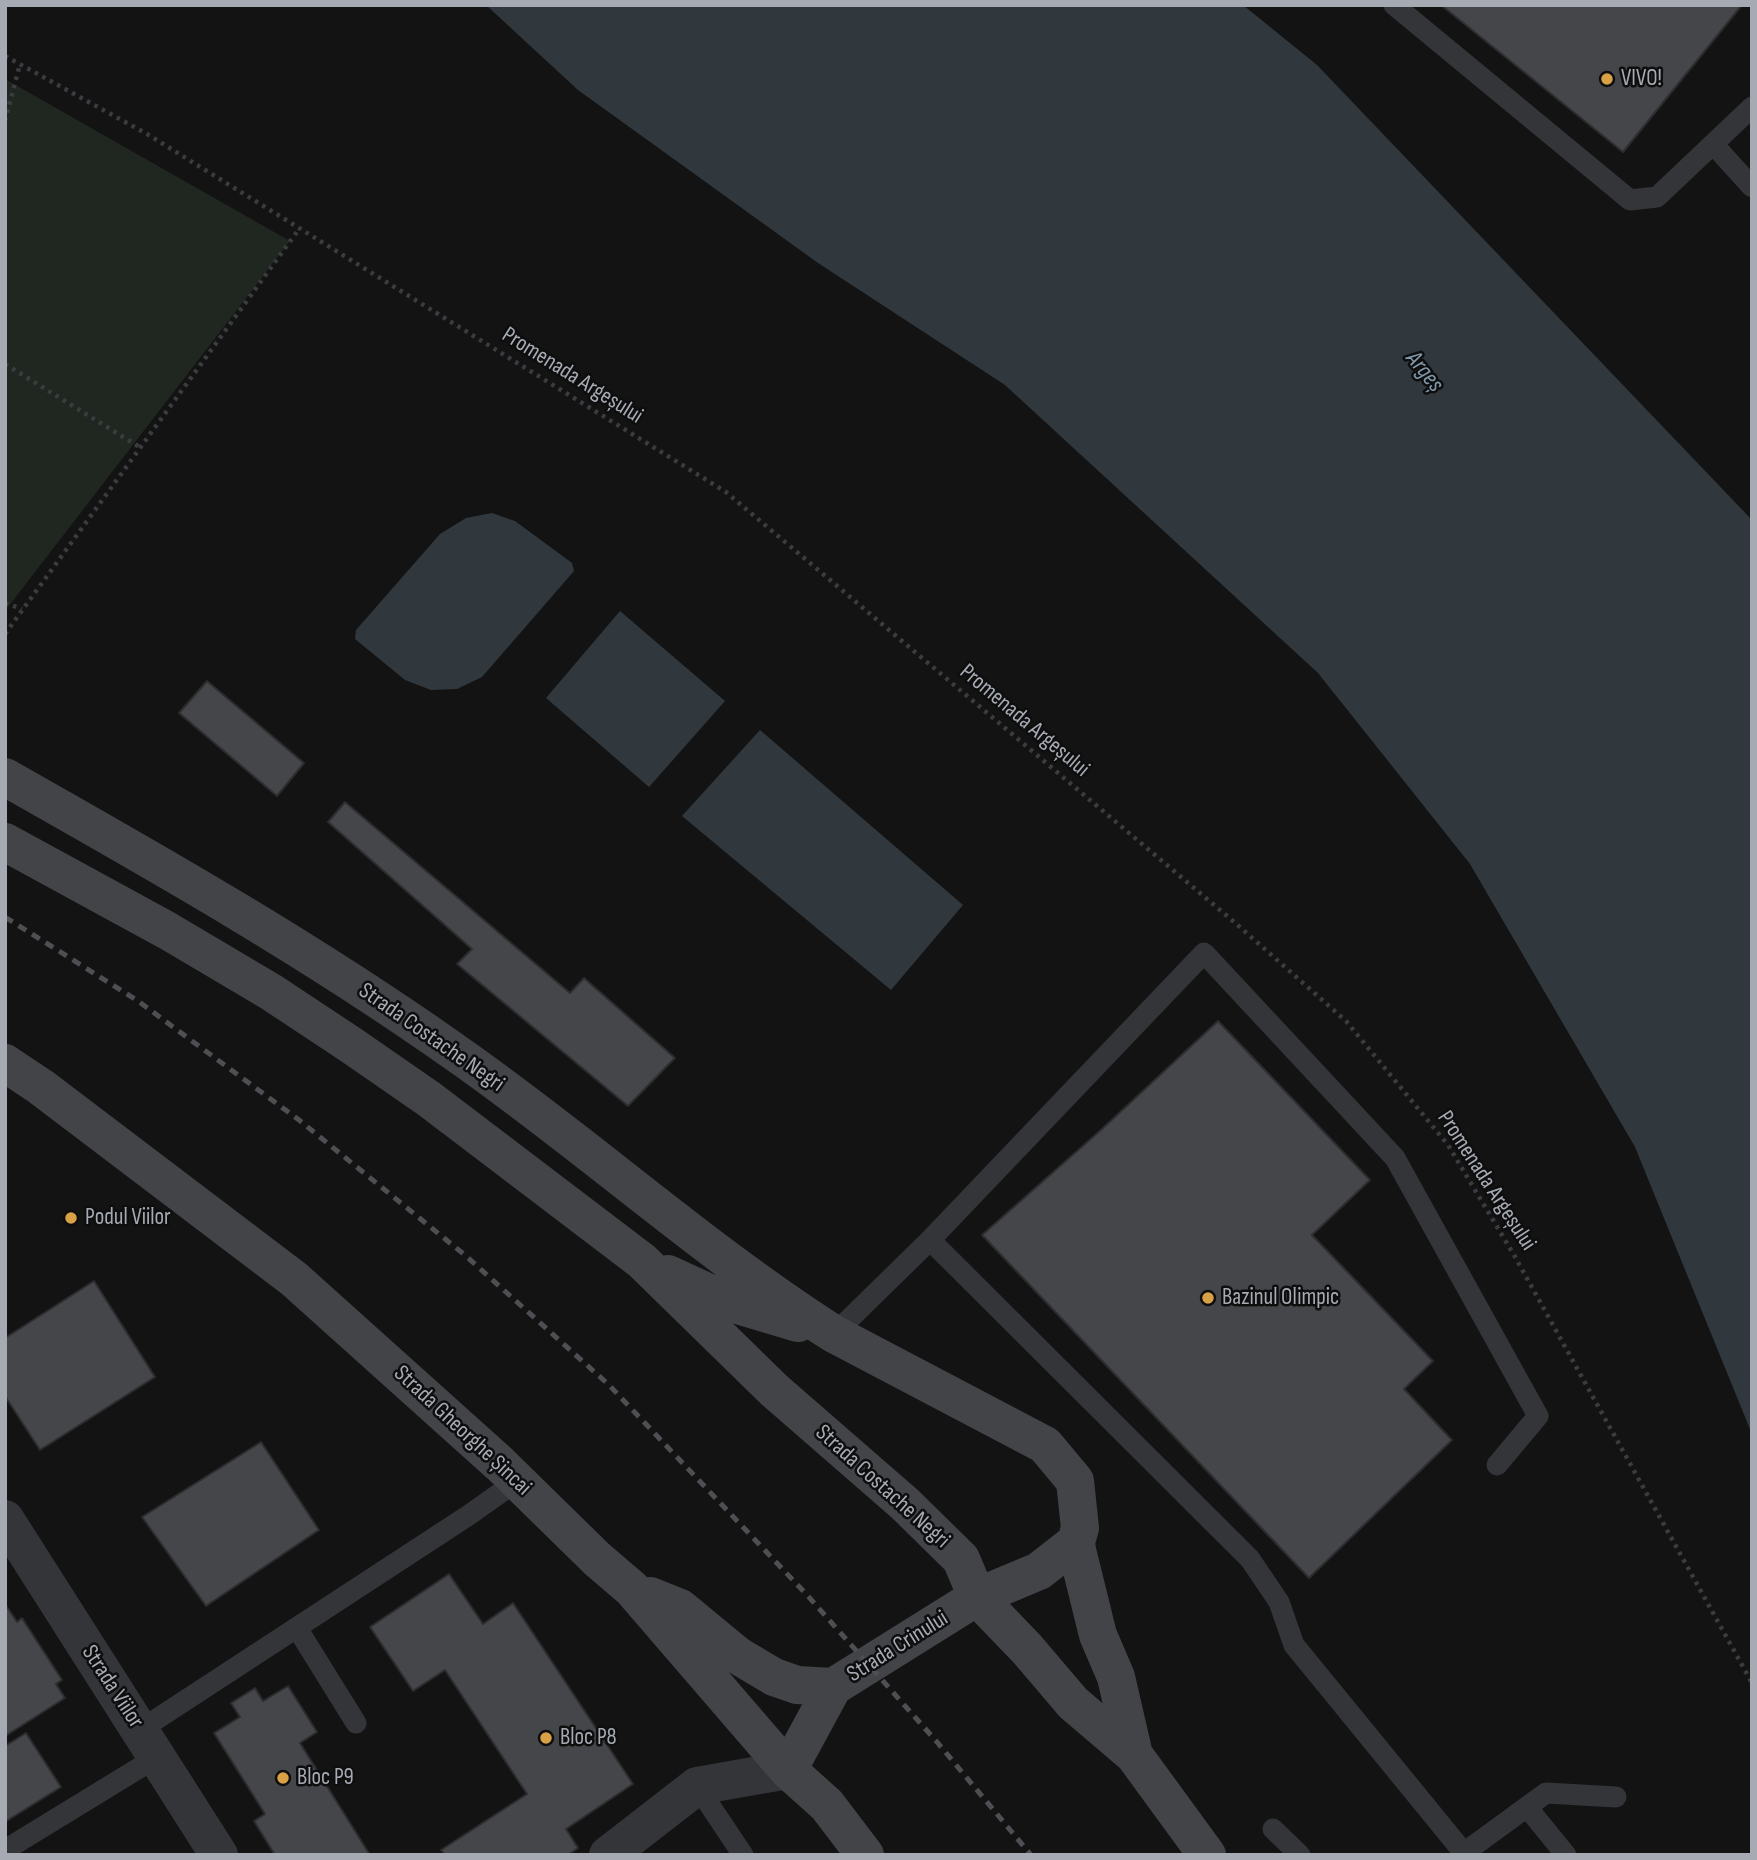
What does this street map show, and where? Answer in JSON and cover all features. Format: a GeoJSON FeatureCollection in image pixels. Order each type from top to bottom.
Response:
{"type":"FeatureCollection","features":[{"type":"Feature","properties":{"kind":"main road","name":"Strada Costache Negri"},"geometry":{"type":"LineString","coordinates":[[5,777],[208,892],[332,969],[458,1054],[678,1224],[834,1334],[1045,1446],[1075,1481],[1080,1528],[1076,1542],[1098,1634],[1116,1677],[1134,1755]]}},
{"type":"Feature","properties":{"kind":"main road","name":"Strada Costache Negri"},"geometry":{"type":"LineString","coordinates":[[5,842],[168,931],[271,992],[440,1107],[642,1261],[774,1391],[905,1504],[961,1559],[977,1597],[1027,1649],[1073,1703],[1134,1755],[1207,1855]]}},
{"type":"Feature","properties":{"kind":"main road","name":"Strada Gheorghe Șincai"},"geometry":{"type":"LineString","coordinates":[[5,1063],[41,1087],[294,1279],[411,1382],[632,1589],[789,1770],[827,1805],[865,1855]]}},
{"type":"Feature","properties":{"kind":"main road","name":"Strada Costache Negri"},"geometry":{"type":"LineString","coordinates":[[642,1261],[732,1303],[834,1334]]}},
{"type":"Feature","properties":{"kind":"main road","name":"Strada Crinului"},"geometry":{"type":"LineString","coordinates":[[789,1770],[833,1688],[977,1597],[1039,1571],[1076,1542]]}},
{"type":"Feature","properties":{"kind":"main road"},"geometry":{"type":"LineString","coordinates":[[632,1589],[680,1608],[737,1655],[774,1677],[797,1685],[833,1688]]}},
{"type":"Feature","properties":{"kind":"street","name":"Strada Viilor"},"geometry":{"type":"LineString","coordinates":[[5,1519],[219,1855]]}},
{"type":"Feature","properties":{"kind":"street"},"geometry":{"type":"LineString","coordinates":[[608,1855],[697,1786],[789,1770]]}},
{"type":"Feature","properties":{"kind":"lane"},"geometry":{"type":"LineString","coordinates":[[1394,5],[1630,200],[1657,197],[1752,107]]}},
{"type":"Feature","properties":{"kind":"lane"},"geometry":{"type":"LineString","coordinates":[[1714,145],[1752,187]]}},
{"type":"Feature","properties":{"kind":"lane"},"geometry":{"type":"LineString","coordinates":[[834,1334],[930,1240],[1204,953],[1395,1158],[1538,1416],[1497,1465]]}},
{"type":"Feature","properties":{"kind":"lane"},"geometry":{"type":"LineString","coordinates":[[930,1240],[1250,1559],[1279,1602],[1294,1645],[1462,1854],[1546,1793],[1616,1797]]}},
{"type":"Feature","properties":{"kind":"lane"},"geometry":{"type":"LineString","coordinates":[[5,1850],[149,1744],[297,1628],[517,1481]]}},
{"type":"Feature","properties":{"kind":"lane"},"geometry":{"type":"LineString","coordinates":[[297,1628],[356,1723]]}},
{"type":"Feature","properties":{"kind":"lane"},"geometry":{"type":"LineString","coordinates":[[697,1786],[743,1855]]}},
{"type":"Feature","properties":{"kind":"lane"},"geometry":{"type":"LineString","coordinates":[[1527,1807],[1566,1855]]}},
{"type":"Feature","properties":{"kind":"lane"},"geometry":{"type":"LineString","coordinates":[[1273,1829],[1300,1855]]}},
{"type":"Feature","properties":{"kind":"path","name":"Promenada Argeșului"},"geometry":{"type":"LineString","coordinates":[[5,56],[147,134],[726,492],[1233,921],[1346,1021],[1448,1145],[1514,1255],[1752,1682]]}},
{"type":"Feature","properties":{"kind":"path"},"geometry":{"type":"LineString","coordinates":[[5,121],[20,64]]}},
{"type":"Feature","properties":{"kind":"path"},"geometry":{"type":"LineString","coordinates":[[5,634],[299,229]]}},
{"type":"Feature","properties":{"kind":"path"},"geometry":{"type":"LineString","coordinates":[[5,364],[141,448]]}},
{"type":"Feature","properties":{"kind":"path"},"geometry":{"type":"LineString","coordinates":[[5,603],[22,609]]}},
{"type":"Feature","properties":{"kind":"shaded area"},"geometry":{"type":"Polygon","coordinates":[[[5,79],[290,241],[5,611],[5,79]]]}},
{"type":"Feature","properties":{"kind":"water","name":"Argeș"},"geometry":{"type":"Polygon","coordinates":[[[486,5],[1243,5],[1317,65],[1752,520],[1752,1434],[1635,1147],[1470,864],[1318,673],[1005,385],[818,263],[578,90],[486,5]]]}},
{"type":"Feature","properties":{"kind":"water"},"geometry":{"type":"Polygon","coordinates":[[[492,513],[515,521],[572,563],[574,571],[482,677],[457,689],[431,690],[405,680],[355,639],[356,630],[440,534],[466,518],[492,513]]]}},
{"type":"Feature","properties":{"kind":"water"},"geometry":{"type":"Polygon","coordinates":[[[620,611],[725,701],[649,787],[546,698],[620,611]]]}},
{"type":"Feature","properties":{"kind":"water"},"geometry":{"type":"Polygon","coordinates":[[[760,730],[963,905],[891,990],[682,816],[760,730]]]}},
{"type":"Feature","properties":{"kind":"building","name":"VIVO!"},"geometry":{"type":"Polygon","coordinates":[[[1441,5],[1742,5],[1623,152],[1441,5]]]}},
{"type":"Feature","properties":{"kind":"building"},"geometry":{"type":"Polygon","coordinates":[[[207,681],[304,763],[277,796],[179,713],[207,681]]]}},
{"type":"Feature","properties":{"kind":"building"},"geometry":{"type":"Polygon","coordinates":[[[345,802],[570,993],[584,978],[675,1058],[628,1106],[457,964],[472,949],[328,822],[345,802]]]}},
{"type":"Feature","properties":{"kind":"building","name":"Bazinul Olimpic"},"geometry":{"type":"Polygon","coordinates":[[[1218,1021],[1370,1180],[1312,1235],[1433,1361],[1404,1389],[1452,1440],[1309,1578],[982,1235],[1218,1021]]]}},
{"type":"Feature","properties":{"kind":"building"},"geometry":{"type":"Polygon","coordinates":[[[94,1281],[155,1377],[40,1450],[5,1396],[5,1338],[94,1281]]]}},
{"type":"Feature","properties":{"kind":"building"},"geometry":{"type":"Polygon","coordinates":[[[261,1442],[319,1530],[206,1606],[142,1517],[261,1442]]]}},
{"type":"Feature","properties":{"kind":"building","name":"Bloc P8"},"geometry":{"type":"Polygon","coordinates":[[[449,1574],[483,1624],[513,1603],[633,1784],[566,1829],[578,1848],[568,1855],[445,1855],[441,1850],[527,1794],[445,1670],[413,1691],[370,1627],[449,1574]]]}},
{"type":"Feature","properties":{"kind":"building"},"geometry":{"type":"Polygon","coordinates":[[[5,1604],[17,1622],[22,1618],[62,1680],[56,1684],[65,1698],[7,1735],[5,1733],[5,1604]]]}},
{"type":"Feature","properties":{"kind":"building","name":"Bloc P9"},"geometry":{"type":"Polygon","coordinates":[[[288,1686],[317,1732],[300,1743],[370,1855],[275,1855],[254,1821],[265,1814],[214,1733],[240,1717],[231,1703],[255,1688],[263,1701],[288,1686]]]}},
{"type":"Feature","properties":{"kind":"building"},"geometry":{"type":"Polygon","coordinates":[[[26,1733],[61,1787],[5,1822],[5,1746],[26,1733]]]}},
{"type":"Feature","properties":{"kind":"railway"},"geometry":{"type":"LineString","coordinates":[[5,917],[138,1001],[299,1120],[466,1256],[609,1385],[807,1595],[937,1742],[1031,1855]]}},
{"type":"Feature","properties":{"kind":"place","name":"VIVO!"},"geometry":{"type":"Point","coordinates":[1607,79]}},
{"type":"Feature","properties":{"kind":"place","name":"Podul Viilor"},"geometry":{"type":"Point","coordinates":[71,1218]}},
{"type":"Feature","properties":{"kind":"place","name":"Bazinul Olimpic"},"geometry":{"type":"Point","coordinates":[1208,1298]}},
{"type":"Feature","properties":{"kind":"place","name":"Bloc P8"},"geometry":{"type":"Point","coordinates":[546,1738]}},
{"type":"Feature","properties":{"kind":"place","name":"Bloc P9"},"geometry":{"type":"Point","coordinates":[283,1778]}}]}
